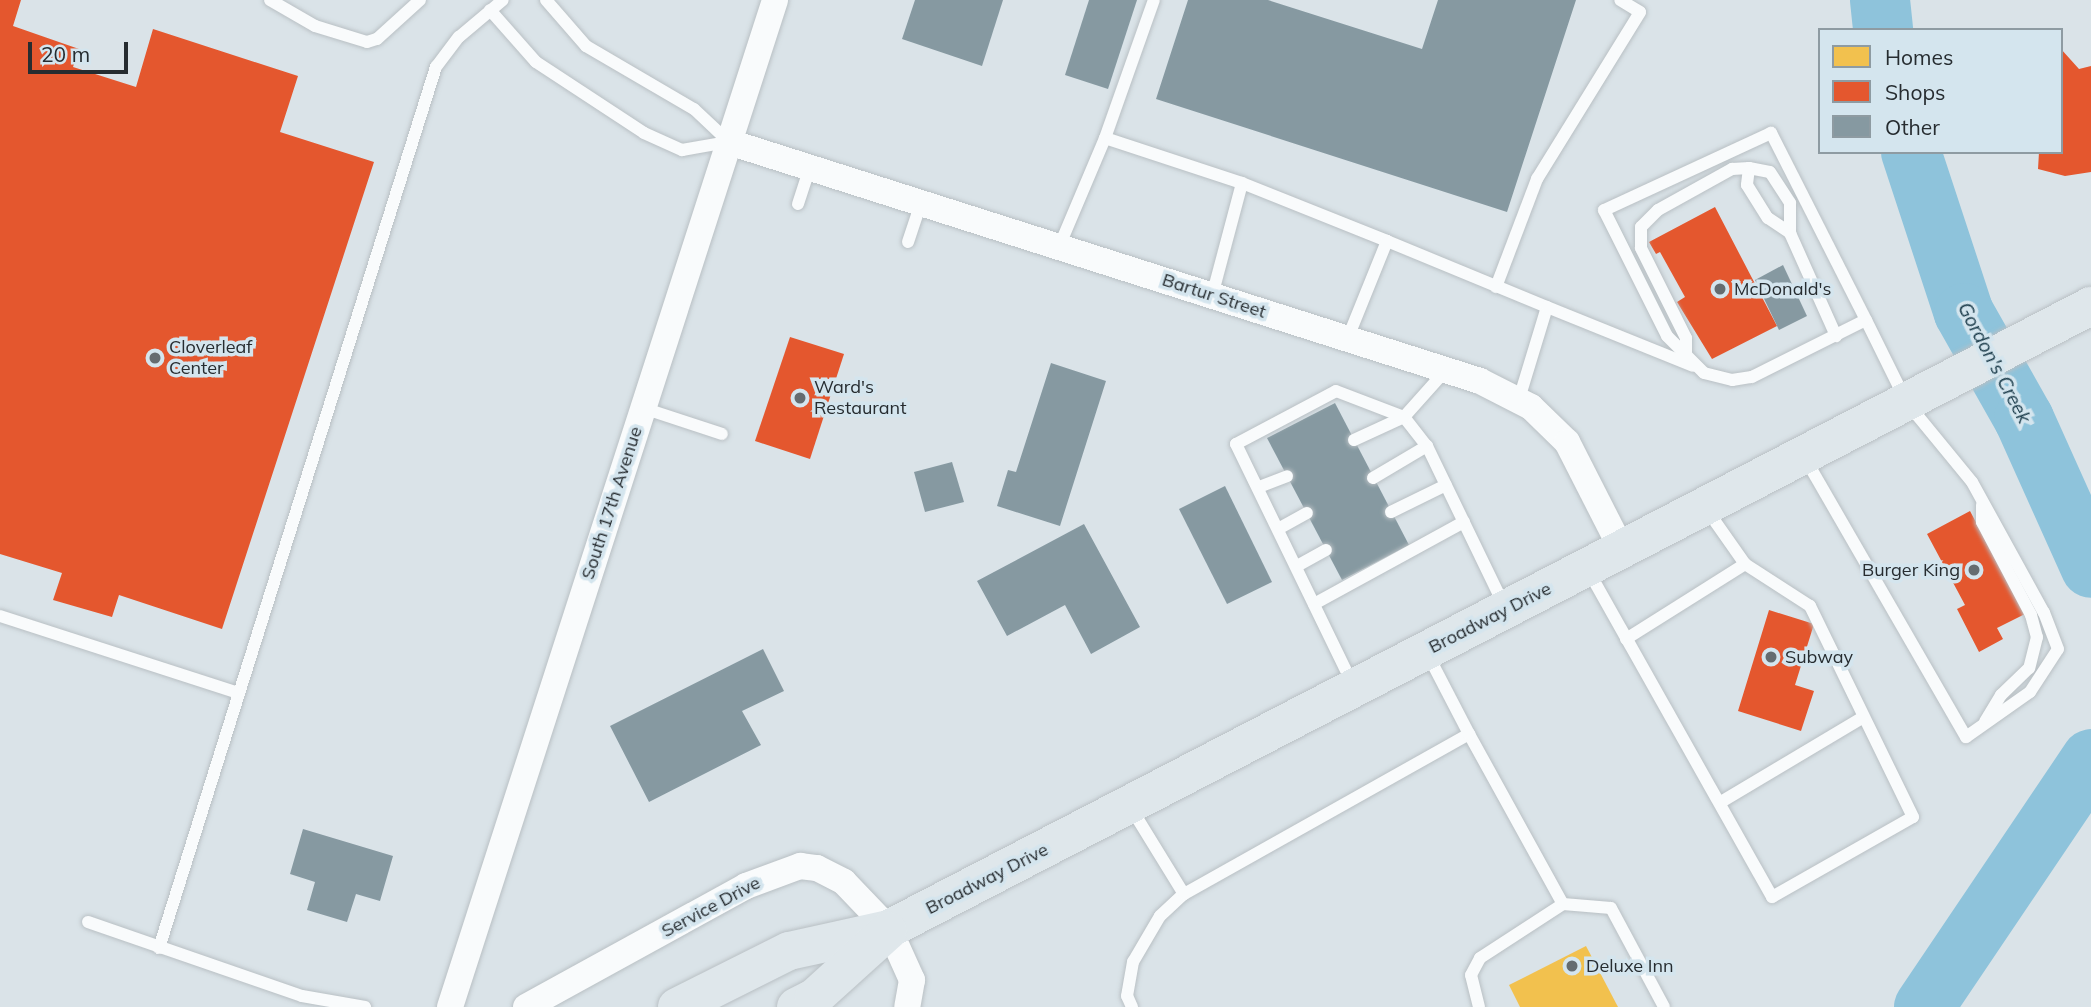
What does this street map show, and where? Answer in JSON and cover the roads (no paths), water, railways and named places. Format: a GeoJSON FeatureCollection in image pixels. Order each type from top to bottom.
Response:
{"type":"FeatureCollection","features":[{"type":"Feature","properties":{"kind":"main road","name":"Broadway Drive"},"geometry":{"type":"LineString","coordinates":[[677,1007],[789,951],[889,929],[1908,404],[2091,306]]}},
{"type":"Feature","properties":{"kind":"main road","name":"Broadway Drive"},"geometry":{"type":"LineString","coordinates":[[796,1007],[814,998],[889,929]]}},
{"type":"Feature","properties":{"kind":"street","name":"South 17th Avenue"},"geometry":{"type":"LineString","coordinates":[[450,1007],[775,0]]}},
{"type":"Feature","properties":{"kind":"street","name":"Bartur Street"},"geometry":{"type":"LineString","coordinates":[[729,142],[1447,370],[1519,399],[1567,442],[1622,550]]}},
{"type":"Feature","properties":{"kind":"street","name":"Service Drive"},"geometry":{"type":"LineString","coordinates":[[526,1007],[746,886],[800,866],[817,868],[844,882],[889,929],[912,980],[907,1007]]}},
{"type":"Feature","properties":{"kind":"lane"},"geometry":{"type":"LineString","coordinates":[[271,0],[316,26],[358,42],[377,38],[421,0]]}},
{"type":"Feature","properties":{"kind":"lane"},"geometry":{"type":"LineString","coordinates":[[159,948],[436,67],[459,37],[503,0]]}},
{"type":"Feature","properties":{"kind":"lane"},"geometry":{"type":"LineString","coordinates":[[546,0],[586,46],[694,109],[729,142]]}},
{"type":"Feature","properties":{"kind":"lane"},"geometry":{"type":"LineString","coordinates":[[1059,247],[1105,138],[1154,0]]}},
{"type":"Feature","properties":{"kind":"lane"},"geometry":{"type":"LineString","coordinates":[[1496,287],[1537,179],[1640,12],[1620,0]]}},
{"type":"Feature","properties":{"kind":"lane"},"geometry":{"type":"LineString","coordinates":[[490,10],[536,62],[644,133],[682,150],[729,142]]}},
{"type":"Feature","properties":{"kind":"lane"},"geometry":{"type":"LineString","coordinates":[[1697,367],[1667,336],[1604,210],[1771,133],[1908,404],[1982,501],[2044,613],[2058,649],[2030,692],[1966,737],[1804,457]]}},
{"type":"Feature","properties":{"kind":"lane"},"geometry":{"type":"LineString","coordinates":[[1105,138],[1242,183],[1732,380],[1752,377],[1866,320]]}},
{"type":"Feature","properties":{"kind":"lane"},"geometry":{"type":"LineString","coordinates":[[798,204],[810,168]]}},
{"type":"Feature","properties":{"kind":"lane"},"geometry":{"type":"LineString","coordinates":[[1749,168],[1747,185],[1768,218],[1790,233]]}},
{"type":"Feature","properties":{"kind":"lane"},"geometry":{"type":"LineString","coordinates":[[1686,355],[1686,338],[1641,248],[1641,227],[1658,210],[1732,170],[1749,168],[1770,172],[1790,203],[1790,233],[1836,336]]}},
{"type":"Feature","properties":{"kind":"lane"},"geometry":{"type":"LineString","coordinates":[[1212,296],[1242,183]]}},
{"type":"Feature","properties":{"kind":"lane"},"geometry":{"type":"LineString","coordinates":[[908,242],[921,203]]}},
{"type":"Feature","properties":{"kind":"lane"},"geometry":{"type":"LineString","coordinates":[[1347,340],[1387,241]]}},
{"type":"Feature","properties":{"kind":"lane"},"geometry":{"type":"LineString","coordinates":[[1519,399],[1547,307]]}},
{"type":"Feature","properties":{"kind":"lane"},"geometry":{"type":"LineString","coordinates":[[1354,440],[1404,417],[1447,370]]}},
{"type":"Feature","properties":{"kind":"lane"},"geometry":{"type":"LineString","coordinates":[[1355,689],[1236,444],[1336,391],[1404,417],[1427,446],[1506,610]]}},
{"type":"Feature","properties":{"kind":"lane"},"geometry":{"type":"LineString","coordinates":[[643,408],[722,434]]}},
{"type":"Feature","properties":{"kind":"lane"},"geometry":{"type":"LineString","coordinates":[[1373,478],[1427,446]]}},
{"type":"Feature","properties":{"kind":"lane"},"geometry":{"type":"LineString","coordinates":[[1259,487],[1287,476]]}},
{"type":"Feature","properties":{"kind":"lane"},"geometry":{"type":"LineString","coordinates":[[1391,512],[1446,485]]}},
{"type":"Feature","properties":{"kind":"lane"},"geometry":{"type":"LineString","coordinates":[[1982,501],[1982,522],[2031,615],[2037,637],[2029,668],[2001,695],[1983,725]]}},
{"type":"Feature","properties":{"kind":"lane"},"geometry":{"type":"LineString","coordinates":[[1587,569],[1721,802],[1772,897],[1913,817],[1862,718],[1810,607],[1745,564],[1706,507]]}},
{"type":"Feature","properties":{"kind":"lane"},"geometry":{"type":"LineString","coordinates":[[1278,528],[1307,513]]}},
{"type":"Feature","properties":{"kind":"lane"},"geometry":{"type":"LineString","coordinates":[[1314,604],[1464,522]]}},
{"type":"Feature","properties":{"kind":"lane"},"geometry":{"type":"LineString","coordinates":[[1297,566],[1326,550]]}},
{"type":"Feature","properties":{"kind":"lane"},"geometry":{"type":"LineString","coordinates":[[1626,639],[1745,564]]}},
{"type":"Feature","properties":{"kind":"lane"},"geometry":{"type":"LineString","coordinates":[[0,616],[239,693]]}},
{"type":"Feature","properties":{"kind":"lane"},"geometry":{"type":"LineString","coordinates":[[1426,652],[1563,904]]}},
{"type":"Feature","properties":{"kind":"lane"},"geometry":{"type":"LineString","coordinates":[[1721,802],[1862,718]]}},
{"type":"Feature","properties":{"kind":"lane"},"geometry":{"type":"LineString","coordinates":[[1132,1007],[1127,996],[1133,962],[1160,916],[1184,894],[1469,734]]}},
{"type":"Feature","properties":{"kind":"lane"},"geometry":{"type":"LineString","coordinates":[[1129,805],[1184,894]]}},
{"type":"Feature","properties":{"kind":"lane"},"geometry":{"type":"LineString","coordinates":[[1479,1007],[1471,975],[1480,958],[1563,904],[1611,908],[1664,1007]]}},
{"type":"Feature","properties":{"kind":"lane"},"geometry":{"type":"LineString","coordinates":[[88,922],[302,996],[365,1007]]}},
{"type":"Feature","properties":{"kind":"waterway","name":"Gordon's Creek"},"geometry":{"type":"LineString","coordinates":[[1880,0],[1883,28]]}},
{"type":"Feature","properties":{"kind":"waterway","name":"Gordon's Creek"},"geometry":{"type":"LineString","coordinates":[[1912,154],[1964,313],[2024,419],[2091,568]]}},
{"type":"Feature","properties":{"kind":"waterway","name":"Gordon's Creek"},"geometry":{"type":"LineString","coordinates":[[1924,1007],[2091,759]]}},
{"type":"Feature","properties":{"kind":"place","name":"McDonald's"},"geometry":{"type":"Point","coordinates":[1720,289]}},
{"type":"Feature","properties":{"kind":"place","name":"Cloverleaf Center"},"geometry":{"type":"Point","coordinates":[155,358]}},
{"type":"Feature","properties":{"kind":"place","name":"Ward's Restaurant"},"geometry":{"type":"Point","coordinates":[800,398]}},
{"type":"Feature","properties":{"kind":"place","name":"Burger King"},"geometry":{"type":"Point","coordinates":[1974,570]}},
{"type":"Feature","properties":{"kind":"place","name":"Subway"},"geometry":{"type":"Point","coordinates":[1771,657]}},
{"type":"Feature","properties":{"kind":"place","name":"Deluxe Inn"},"geometry":{"type":"Point","coordinates":[1572,966]}}]}
